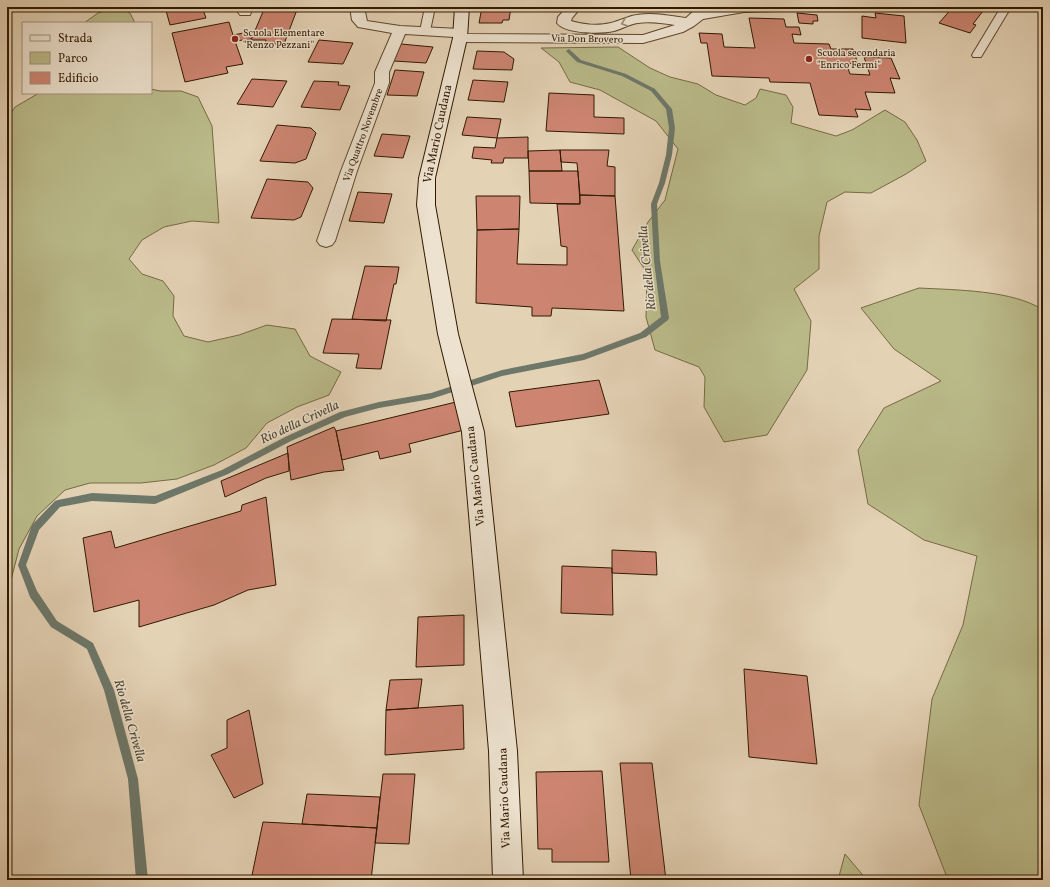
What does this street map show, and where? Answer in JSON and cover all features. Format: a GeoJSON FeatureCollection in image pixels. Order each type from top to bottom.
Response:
{"type":"FeatureCollection","features":[{"type":"Feature","properties":{"kind":"street"},"geometry":{"type":"LineString","coordinates":[[357,7],[359,20],[363,24],[400,30],[425,30],[460,35]]}},
{"type":"Feature","properties":{"kind":"street","name":"Via Mario Caudana"},"geometry":{"type":"LineString","coordinates":[[462,7],[460,35],[428,178],[426,205],[448,334],[473,432],[503,751],[508,880]]}},
{"type":"Feature","properties":{"kind":"street"},"geometry":{"type":"LineString","coordinates":[[574,7],[565,17],[564,23],[576,28],[589,29],[612,27],[635,19],[654,18],[690,23]]}},
{"type":"Feature","properties":{"kind":"street"},"geometry":{"type":"LineString","coordinates":[[703,11],[774,7]]}},
{"type":"Feature","properties":{"kind":"street"},"geometry":{"type":"LineString","coordinates":[[818,7],[824,7]]}},
{"type":"Feature","properties":{"kind":"street","name":"Via Don Brovero"},"geometry":{"type":"LineString","coordinates":[[460,35],[643,39],[669,32],[690,23],[703,11]]}},
{"type":"Feature","properties":{"kind":"street","name":"Via Quattro Novembre"},"geometry":{"type":"LineString","coordinates":[[326,241],[349,171],[382,83],[382,72],[400,30]]}},
{"type":"Feature","properties":{"kind":"lane"},"geometry":{"type":"LineString","coordinates":[[425,30],[430,7]]}},
{"type":"Feature","properties":{"kind":"lane"},"geometry":{"type":"LineString","coordinates":[[977,55],[1006,7]]}},
{"type":"Feature","properties":{"kind":"green space"},"geometry":{"type":"Polygon","coordinates":[[[118,7],[130,13],[134,22],[85,22],[98,13],[118,7]]]}},
{"type":"Feature","properties":{"kind":"green space"},"geometry":{"type":"Polygon","coordinates":[[[618,47],[650,68],[670,77],[698,84],[716,95],[745,105],[756,98],[760,89],[786,95],[793,107],[791,123],[836,136],[852,130],[885,110],[905,122],[917,140],[926,161],[871,193],[845,192],[827,202],[819,236],[819,269],[794,289],[811,321],[807,370],[767,435],[724,442],[704,407],[705,377],[699,367],[655,350],[646,317],[647,273],[632,250],[648,222],[665,200],[678,149],[656,121],[600,90],[570,82],[559,62],[541,48],[618,47]]]}},
{"type":"Feature","properties":{"kind":"green space"},"geometry":{"type":"Polygon","coordinates":[[[152,89],[160,91],[181,91],[198,97],[212,126],[219,223],[192,221],[164,227],[142,240],[129,259],[142,274],[163,281],[174,296],[173,316],[184,336],[208,342],[239,335],[267,325],[295,329],[310,356],[341,372],[329,395],[297,407],[267,423],[246,448],[214,465],[177,479],[141,483],[90,483],[65,490],[37,516],[19,549],[11,580],[7,585],[7,119],[15,107],[37,94],[152,94],[152,89]]]}},
{"type":"Feature","properties":{"kind":"green space"},"geometry":{"type":"Polygon","coordinates":[[[919,288],[984,292],[1016,298],[1031,303],[1043,310],[1043,880],[948,880],[919,805],[932,699],[963,625],[977,556],[924,540],[868,504],[858,450],[884,408],[941,381],[894,349],[861,308],[919,288]]]}},
{"type":"Feature","properties":{"kind":"green space"},"geometry":{"type":"Polygon","coordinates":[[[845,854],[867,880],[838,880],[845,854]]]}},
{"type":"Feature","properties":{"kind":"building"},"geometry":{"type":"Polygon","coordinates":[[[165,7],[202,7],[206,18],[170,25],[165,7]]]}},
{"type":"Feature","properties":{"kind":"building"},"geometry":{"type":"Polygon","coordinates":[[[265,7],[298,7],[284,44],[265,44],[266,40],[251,40],[265,7]]]}},
{"type":"Feature","properties":{"kind":"building"},"geometry":{"type":"Polygon","coordinates":[[[482,7],[511,7],[509,20],[503,20],[502,23],[479,23],[482,7]]]}},
{"type":"Feature","properties":{"kind":"building"},"geometry":{"type":"Polygon","coordinates":[[[953,7],[970,7],[983,11],[973,24],[976,25],[970,33],[939,23],[953,7]]]}},
{"type":"Feature","properties":{"kind":"building"},"geometry":{"type":"Polygon","coordinates":[[[797,13],[817,15],[818,21],[813,21],[813,24],[799,23],[797,13]]]}},
{"type":"Feature","properties":{"kind":"building"},"geometry":{"type":"Polygon","coordinates":[[[875,13],[904,16],[906,43],[862,38],[862,16],[876,18],[875,13]]]}},
{"type":"Feature","properties":{"kind":"building"},"geometry":{"type":"Polygon","coordinates":[[[749,18],[784,19],[786,27],[799,27],[801,35],[792,34],[794,43],[829,44],[831,49],[853,49],[858,64],[846,63],[850,74],[870,75],[864,57],[891,58],[900,79],[890,78],[895,93],[865,92],[871,110],[855,109],[858,117],[819,115],[810,83],[770,82],[769,78],[712,76],[707,43],[701,43],[699,33],[722,34],[724,47],[755,48],[749,18]]]}},
{"type":"Feature","properties":{"kind":"building"},"geometry":{"type":"Polygon","coordinates":[[[229,22],[233,35],[254,31],[251,39],[235,41],[243,64],[226,67],[228,73],[185,82],[172,33],[229,22]]]}},
{"type":"Feature","properties":{"kind":"building"},"geometry":{"type":"Polygon","coordinates":[[[319,40],[353,43],[343,64],[308,62],[319,40]]]}},
{"type":"Feature","properties":{"kind":"building"},"geometry":{"type":"Polygon","coordinates":[[[401,44],[433,47],[426,63],[394,61],[401,44]]]}},
{"type":"Feature","properties":{"kind":"building"},"geometry":{"type":"Polygon","coordinates":[[[477,51],[504,52],[514,59],[512,70],[473,69],[477,51]]]}},
{"type":"Feature","properties":{"kind":"building"},"geometry":{"type":"Polygon","coordinates":[[[395,70],[424,72],[417,96],[387,95],[395,70]]]}},
{"type":"Feature","properties":{"kind":"building"},"geometry":{"type":"Polygon","coordinates":[[[252,79],[287,81],[273,107],[237,104],[252,79]]]}},
{"type":"Feature","properties":{"kind":"building"},"geometry":{"type":"Polygon","coordinates":[[[473,80],[508,82],[504,102],[468,100],[473,80]]]}},
{"type":"Feature","properties":{"kind":"building"},"geometry":{"type":"Polygon","coordinates":[[[314,81],[339,82],[338,85],[350,86],[340,110],[301,107],[314,81]]]}},
{"type":"Feature","properties":{"kind":"building"},"geometry":{"type":"Polygon","coordinates":[[[549,93],[594,95],[594,117],[624,118],[624,134],[546,131],[549,93]]]}},
{"type":"Feature","properties":{"kind":"building"},"geometry":{"type":"Polygon","coordinates":[[[467,117],[501,119],[497,138],[462,135],[467,117]]]}},
{"type":"Feature","properties":{"kind":"building"},"geometry":{"type":"Polygon","coordinates":[[[277,125],[311,128],[316,133],[306,159],[295,163],[260,161],[277,125]]]}},
{"type":"Feature","properties":{"kind":"building"},"geometry":{"type":"Polygon","coordinates":[[[382,134],[410,136],[403,158],[374,156],[382,134]]]}},
{"type":"Feature","properties":{"kind":"building"},"geometry":{"type":"Polygon","coordinates":[[[528,137],[528,158],[504,158],[503,163],[491,163],[492,160],[472,158],[474,147],[495,148],[497,138],[528,137]]]}},
{"type":"Feature","properties":{"kind":"building"},"geometry":{"type":"Polygon","coordinates":[[[560,150],[562,171],[529,171],[528,151],[560,150]]]}},
{"type":"Feature","properties":{"kind":"building"},"geometry":{"type":"Polygon","coordinates":[[[560,150],[609,150],[607,166],[615,167],[615,196],[580,195],[577,163],[561,162],[560,150]]]}},
{"type":"Feature","properties":{"kind":"building"},"geometry":{"type":"Polygon","coordinates":[[[529,171],[578,171],[580,204],[530,203],[529,171]]]}},
{"type":"Feature","properties":{"kind":"building"},"geometry":{"type":"Polygon","coordinates":[[[267,179],[308,182],[313,188],[301,217],[294,220],[251,218],[267,179]]]}},
{"type":"Feature","properties":{"kind":"building"},"geometry":{"type":"Polygon","coordinates":[[[358,192],[392,194],[384,223],[349,221],[358,192]]]}},
{"type":"Feature","properties":{"kind":"building"},"geometry":{"type":"Polygon","coordinates":[[[580,195],[615,196],[624,311],[552,308],[551,316],[532,316],[532,307],[476,303],[477,230],[519,229],[517,264],[567,265],[567,247],[561,246],[557,204],[580,204],[580,195]]]}},
{"type":"Feature","properties":{"kind":"building"},"geometry":{"type":"Polygon","coordinates":[[[476,196],[520,196],[519,229],[477,230],[476,196]]]}},
{"type":"Feature","properties":{"kind":"building"},"geometry":{"type":"Polygon","coordinates":[[[365,266],[399,267],[386,321],[352,319],[365,266]]]}},
{"type":"Feature","properties":{"kind":"building"},"geometry":{"type":"Polygon","coordinates":[[[332,319],[391,320],[381,369],[356,368],[359,354],[323,353],[332,319]]]}},
{"type":"Feature","properties":{"kind":"building"},"geometry":{"type":"Polygon","coordinates":[[[599,380],[609,414],[516,427],[509,392],[599,380]]]}},
{"type":"Feature","properties":{"kind":"building"},"geometry":{"type":"Polygon","coordinates":[[[456,402],[464,430],[409,444],[411,452],[380,459],[378,451],[342,460],[336,431],[456,402]]]}},
{"type":"Feature","properties":{"kind":"building"},"geometry":{"type":"Polygon","coordinates":[[[334,427],[344,470],[324,472],[291,480],[287,447],[334,427]]]}},
{"type":"Feature","properties":{"kind":"building"},"geometry":{"type":"Polygon","coordinates":[[[288,453],[289,471],[266,478],[225,497],[221,481],[288,453]]]}},
{"type":"Feature","properties":{"kind":"building"},"geometry":{"type":"Polygon","coordinates":[[[266,497],[276,585],[248,590],[214,605],[139,627],[139,600],[94,612],[83,538],[111,531],[115,548],[241,511],[242,505],[266,497]]]}},
{"type":"Feature","properties":{"kind":"building"},"geometry":{"type":"Polygon","coordinates":[[[612,550],[656,552],[657,575],[612,573],[612,550]]]}},
{"type":"Feature","properties":{"kind":"building"},"geometry":{"type":"Polygon","coordinates":[[[562,566],[612,568],[613,615],[561,613],[562,566]]]}},
{"type":"Feature","properties":{"kind":"building"},"geometry":{"type":"Polygon","coordinates":[[[464,615],[464,665],[416,667],[418,617],[464,615]]]}},
{"type":"Feature","properties":{"kind":"building"},"geometry":{"type":"Polygon","coordinates":[[[744,669],[807,676],[817,764],[749,757],[744,669]]]}},
{"type":"Feature","properties":{"kind":"building"},"geometry":{"type":"Polygon","coordinates":[[[422,679],[418,708],[386,710],[390,680],[422,679]]]}},
{"type":"Feature","properties":{"kind":"building"},"geometry":{"type":"Polygon","coordinates":[[[463,705],[464,749],[385,755],[386,710],[463,705]]]}},
{"type":"Feature","properties":{"kind":"building"},"geometry":{"type":"Polygon","coordinates":[[[249,710],[263,784],[234,798],[211,755],[227,748],[227,720],[249,710]]]}},
{"type":"Feature","properties":{"kind":"building"},"geometry":{"type":"Polygon","coordinates":[[[620,763],[652,763],[666,880],[631,880],[620,763]]]}},
{"type":"Feature","properties":{"kind":"building"},"geometry":{"type":"Polygon","coordinates":[[[602,771],[609,862],[552,862],[552,849],[538,849],[536,772],[602,771]]]}},
{"type":"Feature","properties":{"kind":"building"},"geometry":{"type":"Polygon","coordinates":[[[383,774],[415,774],[409,844],[375,843],[383,774]]]}},
{"type":"Feature","properties":{"kind":"building"},"geometry":{"type":"Polygon","coordinates":[[[307,794],[380,797],[377,828],[302,824],[307,794]]]}},
{"type":"Feature","properties":{"kind":"building"},"geometry":{"type":"Polygon","coordinates":[[[263,822],[377,828],[371,880],[251,880],[263,822]]]}},
{"type":"Feature","properties":{"kind":"waterway","name":"Rio della Crivella"},"geometry":{"type":"LineString","coordinates":[[142,880],[133,779],[109,690],[90,646],[54,624],[33,594],[22,565],[35,528],[58,504],[92,497],[155,500],[225,472],[288,439],[343,414],[379,405],[431,396],[502,373],[584,357],[643,335],[665,318],[657,261],[654,204],[662,183],[669,155],[672,128],[669,109],[653,90],[624,75],[579,61],[569,51]]}},
{"type":"Feature","properties":{"kind":"place","name":"Scuola Elementare \"Renzo Pezzani\""},"geometry":{"type":"Point","coordinates":[235,39]}},
{"type":"Feature","properties":{"kind":"place","name":"Scuola secondaria \"Enrico Fermi\""},"geometry":{"type":"Point","coordinates":[809,59]}}]}
